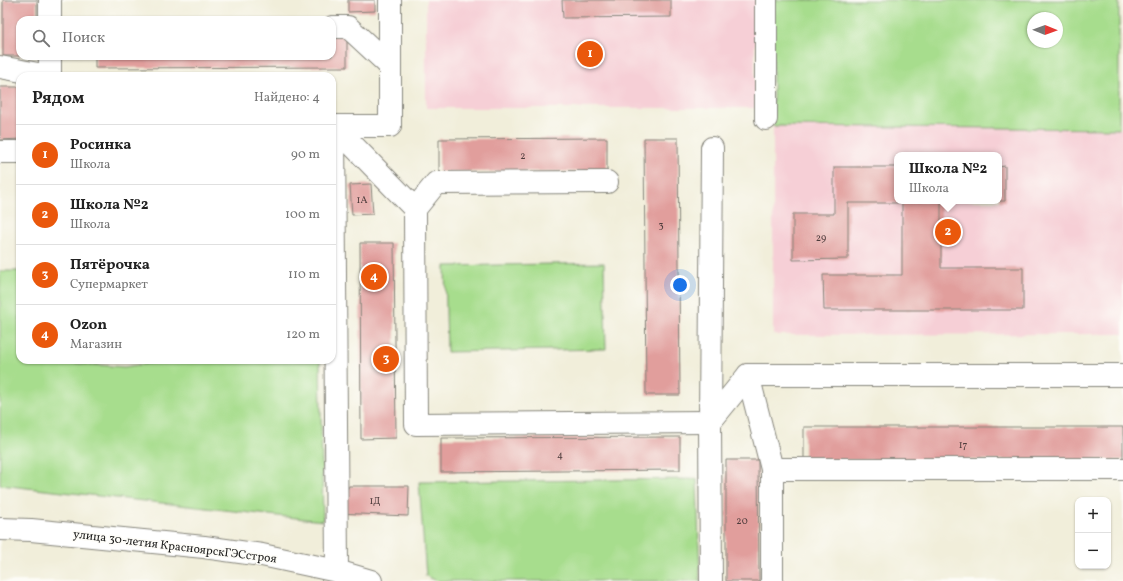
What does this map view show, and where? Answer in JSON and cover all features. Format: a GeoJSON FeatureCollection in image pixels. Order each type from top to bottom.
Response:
{"type":"FeatureCollection","features":[{"type":"Feature","properties":{"kind":"main road"},"geometry":{"type":"LineString","coordinates":[[50,0],[50,16]]}},
{"type":"Feature","properties":{"kind":"main road"},"geometry":{"type":"LineString","coordinates":[[336,126],[390,126],[390,0]]}},
{"type":"Feature","properties":{"kind":"main road"},"geometry":{"type":"LineString","coordinates":[[766,0],[766,118]]}},
{"type":"Feature","properties":{"kind":"main road"},"geometry":{"type":"LineString","coordinates":[[336,27],[348,27],[390,66]]}},
{"type":"Feature","properties":{"kind":"main road"},"geometry":{"type":"LineString","coordinates":[[50,60],[50,72]]}},
{"type":"Feature","properties":{"kind":"main road"},"geometry":{"type":"LineString","coordinates":[[0,68],[25,72]]}},
{"type":"Feature","properties":{"kind":"main road"},"geometry":{"type":"LineString","coordinates":[[336,129],[415,209]]}},
{"type":"Feature","properties":{"kind":"main road"},"geometry":{"type":"LineString","coordinates":[[711,581],[710,422],[712,148]]}},
{"type":"Feature","properties":{"kind":"main road"},"geometry":{"type":"LineString","coordinates":[[0,152],[16,152]]}},
{"type":"Feature","properties":{"kind":"main road"},"geometry":{"type":"LineString","coordinates":[[607,182],[436,184],[415,209],[416,424],[710,422]]}},
{"type":"Feature","properties":{"kind":"main road"},"geometry":{"type":"LineString","coordinates":[[335,364],[337,571]]}},
{"type":"Feature","properties":{"kind":"main road"},"geometry":{"type":"LineString","coordinates":[[710,422],[748,375]]}},
{"type":"Feature","properties":{"kind":"main road"},"geometry":{"type":"LineString","coordinates":[[748,375],[1123,375]]}},
{"type":"Feature","properties":{"kind":"main road"},"geometry":{"type":"LineString","coordinates":[[748,375],[772,469],[772,581]]}},
{"type":"Feature","properties":{"kind":"main road"},"geometry":{"type":"LineString","coordinates":[[772,469],[1123,469]]}},
{"type":"Feature","properties":{"kind":"main road","name":"улица 30-летия КрасноярскГЭСстроя"},"geometry":{"type":"LineString","coordinates":[[0,529],[31,530],[204,547],[262,555],[337,571],[371,581]]}},
{"type":"Feature","properties":{"kind":"shaded area"},"geometry":{"type":"Polygon","coordinates":[[[426,0],[755,0],[755,108],[426,108],[426,0]]]}},
{"type":"Feature","properties":{"kind":"shaded area"},"geometry":{"type":"Polygon","coordinates":[[[773,0],[1119,0],[1119,129],[1123,129],[1123,334],[773,335],[773,0]]]}},
{"type":"Feature","properties":{"kind":"green space"},"geometry":{"type":"Polygon","coordinates":[[[773,0],[1119,0],[1119,129],[773,126],[773,0]]]}},
{"type":"Feature","properties":{"kind":"green space"},"geometry":{"type":"Polygon","coordinates":[[[604,263],[606,349],[447,352],[445,266],[604,263]]]}},
{"type":"Feature","properties":{"kind":"green space"},"geometry":{"type":"Polygon","coordinates":[[[0,271],[16,271],[16,364],[87,364],[124,367],[144,364],[320,364],[323,521],[0,485],[0,271]]]}},
{"type":"Feature","properties":{"kind":"green space"},"geometry":{"type":"Polygon","coordinates":[[[697,479],[700,581],[437,581],[426,576],[419,482],[697,479]]]}},
{"type":"Feature","properties":{"kind":"building"},"geometry":{"type":"Polygon","coordinates":[[[3,0],[37,0],[37,16],[16,16],[16,56],[3,56],[3,0]]]}},
{"type":"Feature","properties":{"kind":"building"},"geometry":{"type":"Polygon","coordinates":[[[348,0],[375,0],[375,11],[348,12],[348,0]]]}},
{"type":"Feature","properties":{"kind":"building"},"geometry":{"type":"Polygon","coordinates":[[[562,0],[671,0],[671,17],[563,18],[562,0]]]}},
{"type":"Feature","properties":{"kind":"building"},"geometry":{"type":"Polygon","coordinates":[[[336,35],[347,35],[347,67],[95,68],[95,60],[336,60],[336,35]]]}},
{"type":"Feature","properties":{"kind":"building"},"geometry":{"type":"Polygon","coordinates":[[[0,87],[16,87],[16,139],[0,140],[0,87]]]}},
{"type":"Feature","properties":{"kind":"building"},"geometry":{"type":"Polygon","coordinates":[[[607,138],[607,171],[439,172],[439,139],[607,138]]]}},
{"type":"Feature","properties":{"kind":"building"},"geometry":{"type":"Polygon","coordinates":[[[644,138],[678,138],[680,395],[646,395],[644,138]]]}},
{"type":"Feature","properties":{"kind":"building"},"geometry":{"type":"Polygon","coordinates":[[[1002,166],[1005,166],[1005,201],[1002,201],[1002,166]]]}},
{"type":"Feature","properties":{"kind":"building"},"geometry":{"type":"Polygon","coordinates":[[[834,167],[894,167],[894,203],[848,203],[848,259],[793,260],[793,214],[834,214],[834,167]]]}},
{"type":"Feature","properties":{"kind":"building"},"geometry":{"type":"Polygon","coordinates":[[[371,184],[373,214],[352,215],[350,185],[371,184]]]}},
{"type":"Feature","properties":{"kind":"building"},"geometry":{"type":"Polygon","coordinates":[[[902,204],[941,204],[941,268],[1023,268],[1023,310],[824,310],[823,275],[902,275],[902,204]]]}},
{"type":"Feature","properties":{"kind":"building"},"geometry":{"type":"Polygon","coordinates":[[[360,243],[394,243],[396,438],[361,439],[360,243]]]}},
{"type":"Feature","properties":{"kind":"building"},"geometry":{"type":"Polygon","coordinates":[[[804,427],[1123,427],[1123,460],[804,460],[804,427]]]}},
{"type":"Feature","properties":{"kind":"building"},"geometry":{"type":"Polygon","coordinates":[[[680,437],[680,470],[441,472],[441,438],[680,437]]]}},
{"type":"Feature","properties":{"kind":"building"},"geometry":{"type":"Polygon","coordinates":[[[726,460],[758,460],[759,581],[726,581],[726,460]]]}},
{"type":"Feature","properties":{"kind":"building"},"geometry":{"type":"Polygon","coordinates":[[[349,486],[409,486],[408,516],[336,513],[349,486]]]}},
{"type":"Feature","properties":{"kind":"place","name":"Росинка"},"geometry":{"type":"Point","coordinates":[590,54]}},
{"type":"Feature","properties":{"kind":"place","name":"Школа №2"},"geometry":{"type":"Point","coordinates":[948,232]}},
{"type":"Feature","properties":{"kind":"place","name":"Ozon"},"geometry":{"type":"Point","coordinates":[374,277]}},
{"type":"Feature","properties":{"kind":"place","name":"Пятёрочка"},"geometry":{"type":"Point","coordinates":[386,359]}}]}
